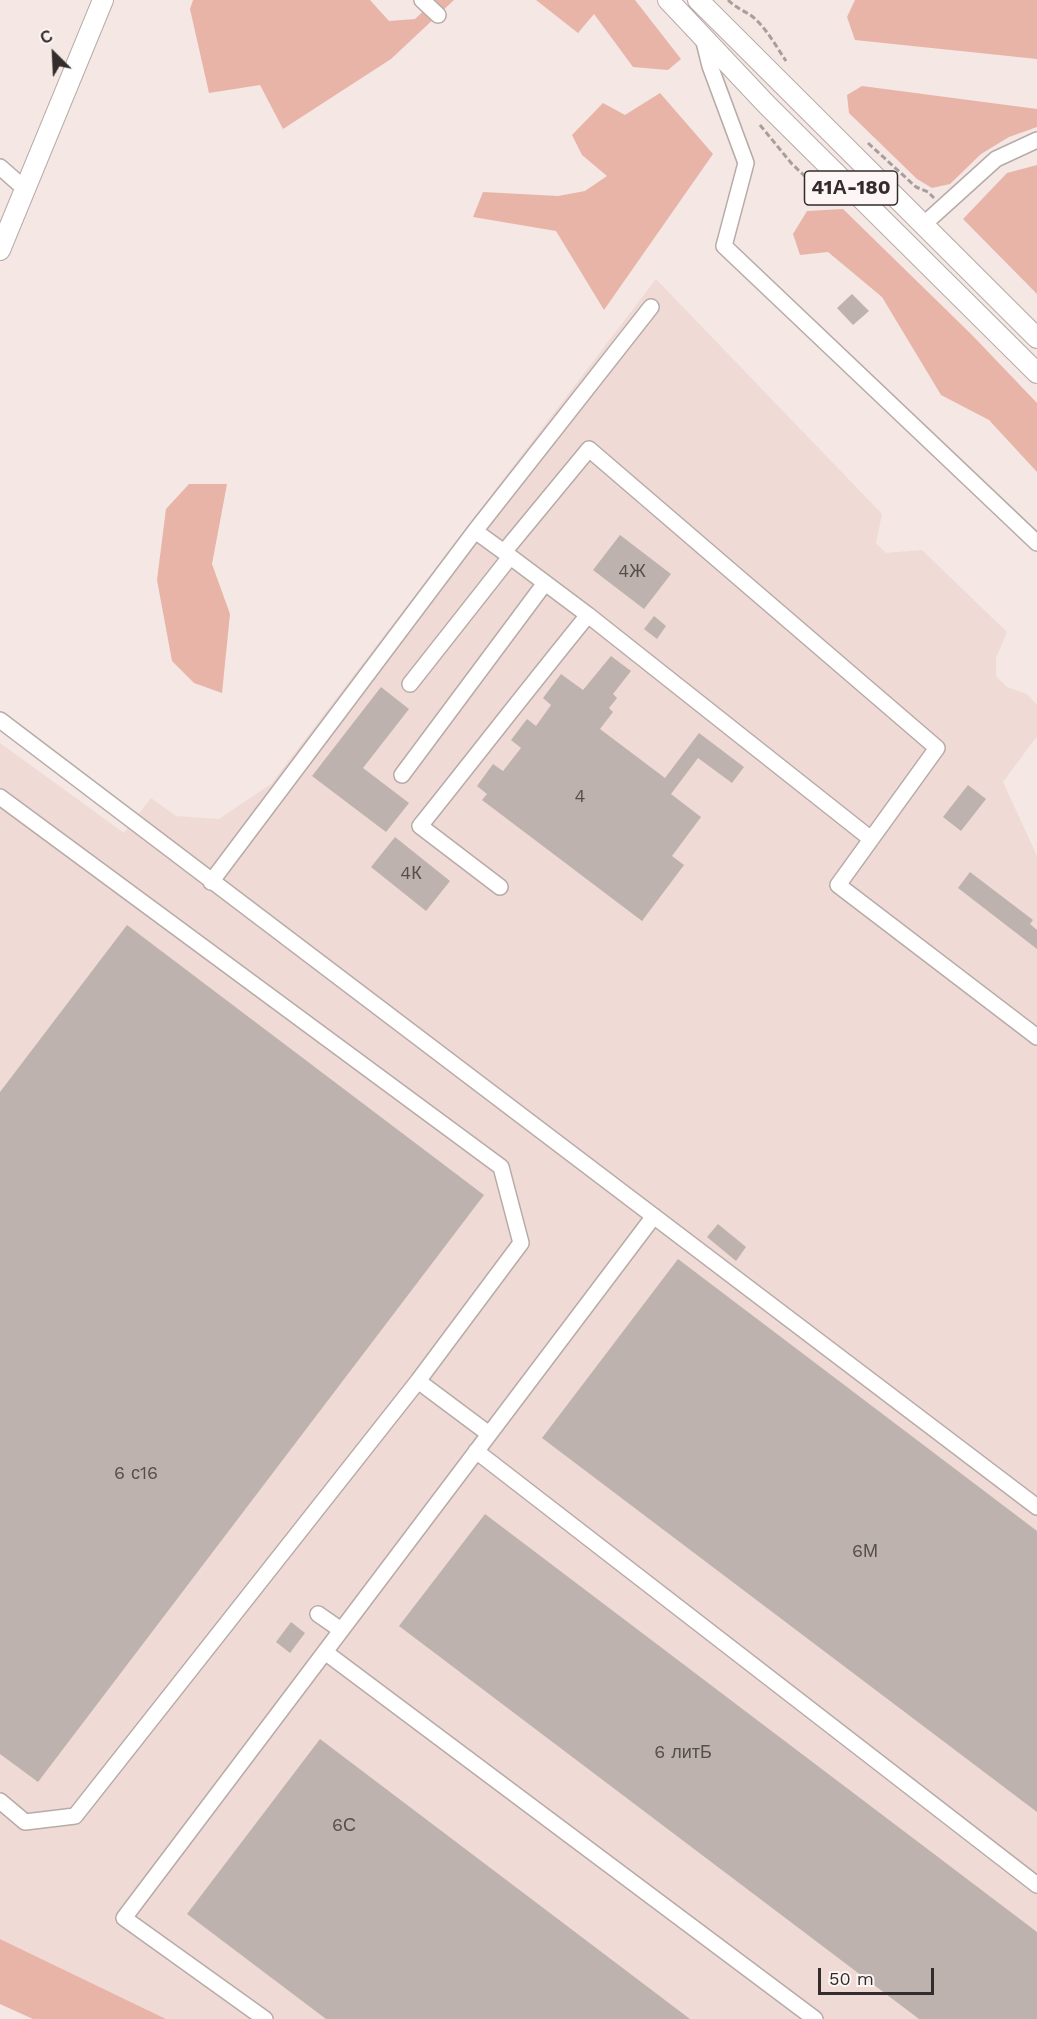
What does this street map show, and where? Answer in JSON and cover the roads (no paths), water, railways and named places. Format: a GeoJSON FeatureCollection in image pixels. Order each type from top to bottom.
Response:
{"type":"FeatureCollection","features":[{"type":"Feature","properties":{"kind":"main road"},"geometry":{"type":"LineString","coordinates":[[0,250],[103,0]]}},
{"type":"Feature","properties":{"kind":"main road","name":"41А-180"},"geometry":{"type":"LineString","coordinates":[[668,0],[767,105],[1037,374]]}},
{"type":"Feature","properties":{"kind":"main road","name":"41А-180"},"geometry":{"type":"LineString","coordinates":[[698,0],[1037,338]]}},
{"type":"Feature","properties":{"kind":"street"},"geometry":{"type":"LineString","coordinates":[[422,0],[438,15]]}},
{"type":"Feature","properties":{"kind":"street"},"geometry":{"type":"LineString","coordinates":[[702,35],[710,66],[746,163],[724,246],[1037,543]]}},
{"type":"Feature","properties":{"kind":"street"},"geometry":{"type":"LineString","coordinates":[[923,225],[996,159],[1037,140]]}},
{"type":"Feature","properties":{"kind":"street"},"geometry":{"type":"LineString","coordinates":[[0,167],[25,189]]}},
{"type":"Feature","properties":{"kind":"street"},"geometry":{"type":"LineString","coordinates":[[211,882],[475,531],[651,307]]}},
{"type":"Feature","properties":{"kind":"street"},"geometry":{"type":"LineString","coordinates":[[410,684],[589,449],[937,748],[838,885],[1037,1037]]}},
{"type":"Feature","properties":{"kind":"street"},"geometry":{"type":"LineString","coordinates":[[475,531],[588,615],[871,839]]}},
{"type":"Feature","properties":{"kind":"street"},"geometry":{"type":"LineString","coordinates":[[402,776],[545,583]]}},
{"type":"Feature","properties":{"kind":"street"},"geometry":{"type":"LineString","coordinates":[[500,887],[420,826],[518,700],[588,615]]}},
{"type":"Feature","properties":{"kind":"street"},"geometry":{"type":"LineString","coordinates":[[0,720],[1037,1508]]}},
{"type":"Feature","properties":{"kind":"street"},"geometry":{"type":"LineString","coordinates":[[0,797],[501,1167],[521,1243],[418,1381],[75,1816],[24,1822],[0,1801]]}},
{"type":"Feature","properties":{"kind":"street"},"geometry":{"type":"LineString","coordinates":[[265,2019],[124,1918],[654,1216]]}},
{"type":"Feature","properties":{"kind":"street"},"geometry":{"type":"LineString","coordinates":[[418,1381],[489,1434]]}},
{"type":"Feature","properties":{"kind":"street"},"geometry":{"type":"LineString","coordinates":[[476,1451],[1037,1885]]}},
{"type":"Feature","properties":{"kind":"street"},"geometry":{"type":"LineString","coordinates":[[318,1614],[341,1630]]}},
{"type":"Feature","properties":{"kind":"street"},"geometry":{"type":"LineString","coordinates":[[324,1652],[814,2019]]}}]}
